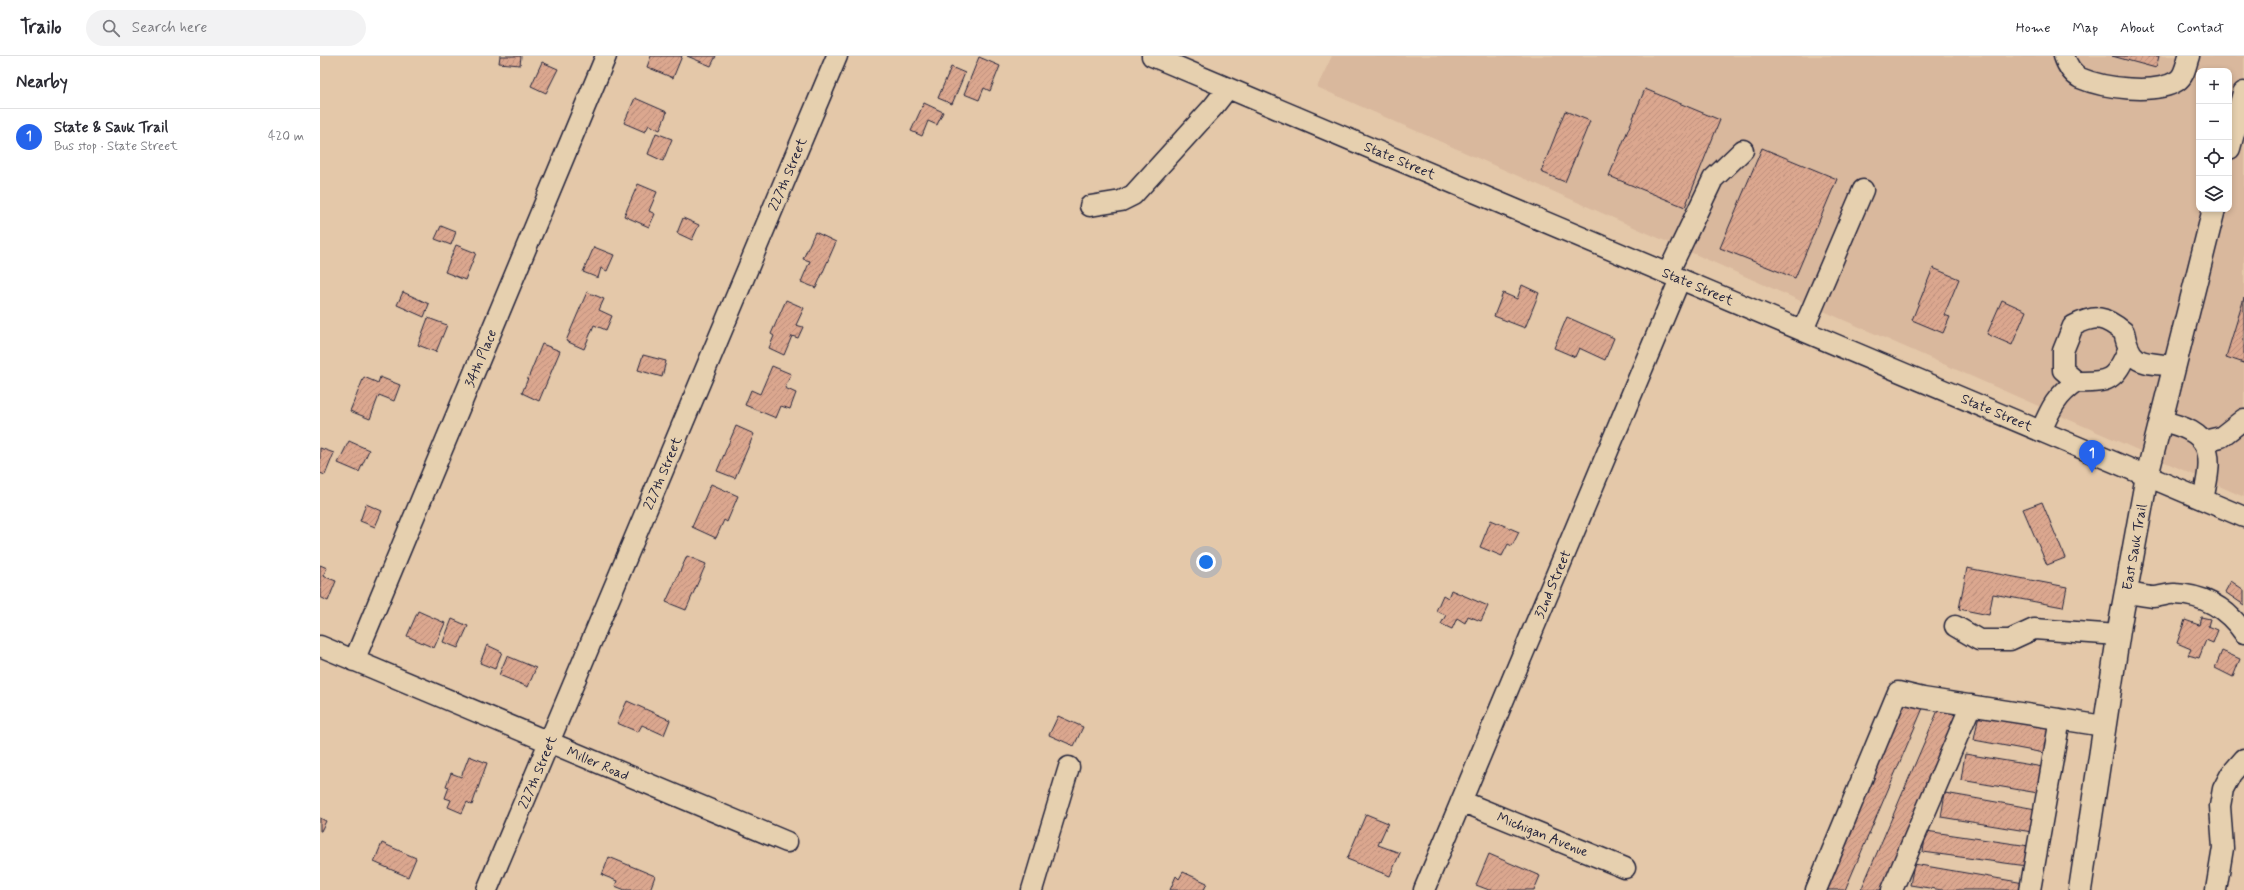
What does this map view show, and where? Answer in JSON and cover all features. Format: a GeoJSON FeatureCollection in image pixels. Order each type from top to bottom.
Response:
{"type":"FeatureCollection","features":[{"type":"Feature","properties":{"kind":"main road"},"geometry":{"type":"LineString","coordinates":[[2231,140],[2244,92]]}},
{"type":"Feature","properties":{"kind":"main road","name":"East Sauk Trail"},"geometry":{"type":"LineString","coordinates":[[2080,890],[2118,636],[2147,476],[2213,212]]}},
{"type":"Feature","properties":{"kind":"street","name":"34th Place"},"geometry":{"type":"LineString","coordinates":[[354,661],[606,56]]}},
{"type":"Feature","properties":{"kind":"street","name":"227th Street"},"geometry":{"type":"LineString","coordinates":[[487,890],[837,56]]}},
{"type":"Feature","properties":{"kind":"street","name":"State Street"},"geometry":{"type":"LineString","coordinates":[[1152,56],[2244,517]]}},
{"type":"Feature","properties":{"kind":"street"},"geometry":{"type":"LineString","coordinates":[[2064,56],[2068,68],[2079,77],[2097,83],[2146,89],[2163,87],[2178,80],[2184,71],[2189,56]]}},
{"type":"Feature","properties":{"kind":"street"},"geometry":{"type":"LineString","coordinates":[[1090,206],[1121,201],[1134,195],[1213,107],[1228,88]]}},
{"type":"Feature","properties":{"kind":"street","name":"32nd Street"},"geometry":{"type":"LineString","coordinates":[[1424,890],[1713,179],[1743,150]]}},
{"type":"Feature","properties":{"kind":"street"},"geometry":{"type":"LineString","coordinates":[[1803,330],[1863,190]]}},
{"type":"Feature","properties":{"kind":"street"},"geometry":{"type":"LineString","coordinates":[[2077,382],[2063,370],[2064,351],[2074,326],[2089,318],[2108,319],[2124,332],[2128,350],[2140,362],[2175,366]]}},
{"type":"Feature","properties":{"kind":"street"},"geometry":{"type":"LineString","coordinates":[[2041,431],[2053,404],[2066,389],[2077,382],[2100,382],[2119,370],[2128,350]]}},
{"type":"Feature","properties":{"kind":"street"},"geometry":{"type":"LineString","coordinates":[[2204,441],[2221,437],[2244,419]]}},
{"type":"Feature","properties":{"kind":"street"},"geometry":{"type":"LineString","coordinates":[[2161,421],[2189,429],[2204,441],[2209,458],[2209,474],[2203,499]]}},
{"type":"Feature","properties":{"kind":"street"},"geometry":{"type":"LineString","coordinates":[[2126,594],[2155,597],[2173,594],[2199,596],[2221,608],[2244,633]]}},
{"type":"Feature","properties":{"kind":"street"},"geometry":{"type":"LineString","coordinates":[[1955,626],[1979,640],[2010,640],[2034,629],[2118,636]]}},
{"type":"Feature","properties":{"kind":"street","name":"Miller Road"},"geometry":{"type":"LineString","coordinates":[[320,646],[788,842]]}},
{"type":"Feature","properties":{"kind":"street"},"geometry":{"type":"LineString","coordinates":[[1816,890],[1898,692],[2104,726]]}},
{"type":"Feature","properties":{"kind":"street"},"geometry":{"type":"LineString","coordinates":[[1892,890],[1971,705]]}},
{"type":"Feature","properties":{"kind":"street"},"geometry":{"type":"LineString","coordinates":[[2030,890],[2060,719]]}},
{"type":"Feature","properties":{"kind":"street"},"geometry":{"type":"LineString","coordinates":[[2216,890],[2223,848],[2220,806],[2223,789],[2231,774],[2244,759]]}},
{"type":"Feature","properties":{"kind":"street"},"geometry":{"type":"LineString","coordinates":[[1032,890],[1069,768]]}},
{"type":"Feature","properties":{"kind":"street","name":"Michigan Avenue"},"geometry":{"type":"LineString","coordinates":[[1461,801],[1625,868]]}},
{"type":"Feature","properties":{"kind":"shaded area"},"geometry":{"type":"Polygon","coordinates":[[[1332,56],[2244,56],[2244,497],[1317,87],[1332,56]]]}},
{"type":"Feature","properties":{"kind":"building"},"geometry":{"type":"Polygon","coordinates":[[[500,56],[521,56],[520,65],[499,63],[500,56]]]}},
{"type":"Feature","properties":{"kind":"building"},"geometry":{"type":"Polygon","coordinates":[[[651,56],[682,56],[673,78],[647,67],[651,56]]]}},
{"type":"Feature","properties":{"kind":"building"},"geometry":{"type":"Polygon","coordinates":[[[687,56],[716,56],[711,66],[687,56]]]}},
{"type":"Feature","properties":{"kind":"building"},"geometry":{"type":"Polygon","coordinates":[[[2112,56],[2159,56],[2156,68],[2112,56]]]}},
{"type":"Feature","properties":{"kind":"building"},"geometry":{"type":"Polygon","coordinates":[[[979,57],[1000,66],[990,91],[984,88],[979,100],[964,94],[979,57]]]}},
{"type":"Feature","properties":{"kind":"building"},"geometry":{"type":"Polygon","coordinates":[[[542,62],[558,69],[546,93],[531,86],[542,62]]]}},
{"type":"Feature","properties":{"kind":"building"},"geometry":{"type":"Polygon","coordinates":[[[951,67],[965,73],[952,104],[938,98],[951,67]]]}},
{"type":"Feature","properties":{"kind":"building"},"geometry":{"type":"Polygon","coordinates":[[[1645,89],[1720,120],[1685,207],[1609,176],[1645,89]]]}},
{"type":"Feature","properties":{"kind":"building"},"geometry":{"type":"Polygon","coordinates":[[[635,98],[667,112],[660,130],[649,125],[645,132],[624,123],[635,98]]]}},
{"type":"Feature","properties":{"kind":"building"},"geometry":{"type":"Polygon","coordinates":[[[924,103],[943,112],[937,125],[928,121],[922,136],[911,131],[924,103]]]}},
{"type":"Feature","properties":{"kind":"building"},"geometry":{"type":"Polygon","coordinates":[[[1565,111],[1590,121],[1565,182],[1541,172],[1565,111]]]}},
{"type":"Feature","properties":{"kind":"building"},"geometry":{"type":"Polygon","coordinates":[[[656,133],[672,139],[663,161],[648,154],[656,133]]]}},
{"type":"Feature","properties":{"kind":"building"},"geometry":{"type":"Polygon","coordinates":[[[1762,148],[1837,179],[1795,278],[1720,248],[1762,148]]]}},
{"type":"Feature","properties":{"kind":"building"},"geometry":{"type":"Polygon","coordinates":[[[638,184],[657,192],[649,211],[655,214],[649,227],[624,216],[638,184]]]}},
{"type":"Feature","properties":{"kind":"building"},"geometry":{"type":"Polygon","coordinates":[[[683,218],[699,225],[692,240],[677,233],[683,218]]]}},
{"type":"Feature","properties":{"kind":"building"},"geometry":{"type":"Polygon","coordinates":[[[441,226],[456,232],[451,245],[435,239],[441,226]]]}},
{"type":"Feature","properties":{"kind":"building"},"geometry":{"type":"Polygon","coordinates":[[[815,232],[836,242],[816,288],[801,282],[810,261],[803,259],[815,232]]]}},
{"type":"Feature","properties":{"kind":"building"},"geometry":{"type":"Polygon","coordinates":[[[456,245],[476,253],[465,280],[445,272],[456,245]]]}},
{"type":"Feature","properties":{"kind":"building"},"geometry":{"type":"Polygon","coordinates":[[[594,247],[614,255],[607,271],[601,268],[598,278],[583,272],[594,247]]]}},
{"type":"Feature","properties":{"kind":"building"},"geometry":{"type":"Polygon","coordinates":[[[1933,268],[1959,279],[1944,315],[1950,317],[1943,333],[1912,320],[1933,268]]]}},
{"type":"Feature","properties":{"kind":"building"},"geometry":{"type":"Polygon","coordinates":[[[1522,285],[1539,293],[1525,328],[1494,316],[1503,293],[1517,299],[1522,285]]]}},
{"type":"Feature","properties":{"kind":"building"},"geometry":{"type":"Polygon","coordinates":[[[403,292],[429,304],[424,317],[397,305],[403,292]]]}},
{"type":"Feature","properties":{"kind":"building"},"geometry":{"type":"Polygon","coordinates":[[[587,292],[604,299],[599,310],[612,316],[606,330],[594,325],[584,349],[566,341],[587,292]]]}},
{"type":"Feature","properties":{"kind":"building"},"geometry":{"type":"Polygon","coordinates":[[[2244,298],[2244,363],[2226,357],[2244,298]]]}},
{"type":"Feature","properties":{"kind":"building"},"geometry":{"type":"Polygon","coordinates":[[[786,300],[804,308],[796,325],[803,327],[798,338],[792,336],[784,355],[769,348],[774,336],[771,334],[786,300]]]}},
{"type":"Feature","properties":{"kind":"building"},"geometry":{"type":"Polygon","coordinates":[[[2002,300],[2026,311],[2012,345],[1987,334],[2002,300]]]}},
{"type":"Feature","properties":{"kind":"building"},"geometry":{"type":"Polygon","coordinates":[[[1567,317],[1614,338],[1605,360],[1579,348],[1575,357],[1554,348],[1567,317]]]}},
{"type":"Feature","properties":{"kind":"building"},"geometry":{"type":"Polygon","coordinates":[[[428,318],[447,325],[436,352],[418,345],[428,318]]]}},
{"type":"Feature","properties":{"kind":"building"},"geometry":{"type":"Polygon","coordinates":[[[542,344],[560,351],[539,401],[522,393],[542,344]]]}},
{"type":"Feature","properties":{"kind":"building"},"geometry":{"type":"Polygon","coordinates":[[[643,355],[666,361],[662,377],[638,370],[643,355]]]}},
{"type":"Feature","properties":{"kind":"building"},"geometry":{"type":"Polygon","coordinates":[[[772,366],[791,374],[785,388],[796,393],[790,409],[781,406],[776,418],[745,405],[751,390],[760,394],[772,366]]]}},
{"type":"Feature","properties":{"kind":"building"},"geometry":{"type":"Polygon","coordinates":[[[364,377],[378,383],[380,377],[400,385],[394,401],[379,395],[370,419],[350,411],[364,377]]]}},
{"type":"Feature","properties":{"kind":"building"},"geometry":{"type":"Polygon","coordinates":[[[736,426],[754,434],[735,478],[717,471],[736,426]]]}},
{"type":"Feature","properties":{"kind":"building"},"geometry":{"type":"Polygon","coordinates":[[[349,441],[369,450],[359,472],[338,463],[349,441]]]}},
{"type":"Feature","properties":{"kind":"building"},"geometry":{"type":"Polygon","coordinates":[[[320,448],[334,453],[325,475],[320,473],[320,448]]]}},
{"type":"Feature","properties":{"kind":"building"},"geometry":{"type":"Polygon","coordinates":[[[711,484],[738,496],[727,522],[724,520],[716,538],[692,527],[711,484]]]}},
{"type":"Feature","properties":{"kind":"building"},"geometry":{"type":"Polygon","coordinates":[[[2042,502],[2065,558],[2047,565],[2023,509],[2042,502]]]}},
{"type":"Feature","properties":{"kind":"building"},"geometry":{"type":"Polygon","coordinates":[[[366,504],[382,511],[375,527],[360,521],[366,504]]]}},
{"type":"Feature","properties":{"kind":"building"},"geometry":{"type":"Polygon","coordinates":[[[1491,520],[1519,532],[1512,546],[1508,544],[1502,556],[1480,547],[1491,520]]]}},
{"type":"Feature","properties":{"kind":"building"},"geometry":{"type":"Polygon","coordinates":[[[687,556],[706,564],[686,610],[666,602],[687,556]]]}},
{"type":"Feature","properties":{"kind":"building"},"geometry":{"type":"Polygon","coordinates":[[[320,565],[327,568],[323,576],[336,581],[328,601],[320,597],[320,565]]]}},
{"type":"Feature","properties":{"kind":"building"},"geometry":{"type":"Polygon","coordinates":[[[1967,568],[2067,587],[2063,607],[1993,594],[1989,615],[1959,609],[1967,568]]]}},
{"type":"Feature","properties":{"kind":"building"},"geometry":{"type":"Polygon","coordinates":[[[2231,581],[2244,590],[2244,605],[2225,592],[2231,581]]]}},
{"type":"Feature","properties":{"kind":"building"},"geometry":{"type":"Polygon","coordinates":[[[1451,590],[1488,606],[1481,621],[1468,616],[1465,623],[1457,618],[1452,629],[1441,624],[1446,615],[1436,611],[1443,595],[1448,598],[1451,590]]]}},
{"type":"Feature","properties":{"kind":"building"},"geometry":{"type":"Polygon","coordinates":[[[418,611],[445,623],[434,648],[407,636],[418,611]]]}},
{"type":"Feature","properties":{"kind":"building"},"geometry":{"type":"Polygon","coordinates":[[[2201,617],[2210,619],[2208,626],[2218,630],[2213,643],[2206,640],[2199,658],[2188,655],[2191,649],[2177,643],[2185,620],[2199,625],[2201,617]]]}},
{"type":"Feature","properties":{"kind":"building"},"geometry":{"type":"Polygon","coordinates":[[[452,619],[468,626],[458,648],[443,642],[452,619]]]}},
{"type":"Feature","properties":{"kind":"building"},"geometry":{"type":"Polygon","coordinates":[[[487,645],[502,652],[495,669],[480,663],[487,645]]]}},
{"type":"Feature","properties":{"kind":"building"},"geometry":{"type":"Polygon","coordinates":[[[2222,651],[2240,659],[2233,677],[2215,668],[2222,651]]]}},
{"type":"Feature","properties":{"kind":"building"},"geometry":{"type":"Polygon","coordinates":[[[507,656],[536,668],[528,687],[499,675],[507,656]]]}},
{"type":"Feature","properties":{"kind":"building"},"geometry":{"type":"Polygon","coordinates":[[[1904,700],[1923,708],[1845,890],[1822,890],[1904,700]]]}},
{"type":"Feature","properties":{"kind":"building"},"geometry":{"type":"Polygon","coordinates":[[[627,701],[670,720],[664,735],[642,725],[638,732],[617,723],[627,701]]]}},
{"type":"Feature","properties":{"kind":"building"},"geometry":{"type":"Polygon","coordinates":[[[1939,708],[1958,716],[1883,890],[1861,890],[1939,708]]]}},
{"type":"Feature","properties":{"kind":"building"},"geometry":{"type":"Polygon","coordinates":[[[1979,714],[2049,726],[2044,753],[1974,740],[1979,714]]]}},
{"type":"Feature","properties":{"kind":"building"},"geometry":{"type":"Polygon","coordinates":[[[1058,716],[1083,727],[1074,746],[1049,735],[1058,716]]]}},
{"type":"Feature","properties":{"kind":"building"},"geometry":{"type":"Polygon","coordinates":[[[1965,754],[2043,767],[2038,793],[1961,780],[1965,754]]]}},
{"type":"Feature","properties":{"kind":"building"},"geometry":{"type":"Polygon","coordinates":[[[469,756],[487,763],[472,805],[467,802],[462,813],[448,807],[451,800],[445,798],[449,787],[446,786],[451,773],[461,777],[469,756]]]}},
{"type":"Feature","properties":{"kind":"building"},"geometry":{"type":"Polygon","coordinates":[[[1945,793],[2036,809],[2032,832],[1941,817],[1945,793]]]}},
{"type":"Feature","properties":{"kind":"building"},"geometry":{"type":"Polygon","coordinates":[[[1366,814],[1388,823],[1378,845],[1400,853],[1390,876],[1347,859],[1366,814]]]}},
{"type":"Feature","properties":{"kind":"building"},"geometry":{"type":"Polygon","coordinates":[[[320,818],[326,821],[321,831],[320,831],[320,818]]]}},
{"type":"Feature","properties":{"kind":"building"},"geometry":{"type":"Polygon","coordinates":[[[1926,831],[2029,846],[2027,866],[1923,852],[1926,831]]]}},
{"type":"Feature","properties":{"kind":"building"},"geometry":{"type":"Polygon","coordinates":[[[382,843],[416,858],[408,877],[374,862],[382,843]]]}},
{"type":"Feature","properties":{"kind":"building"},"geometry":{"type":"Polygon","coordinates":[[[1489,854],[1540,876],[1534,890],[1489,890],[1476,885],[1489,854]]]}},
{"type":"Feature","properties":{"kind":"building"},"geometry":{"type":"Polygon","coordinates":[[[609,857],[655,876],[650,890],[625,890],[615,886],[617,881],[602,875],[609,857]]]}},
{"type":"Feature","properties":{"kind":"building"},"geometry":{"type":"Polygon","coordinates":[[[1914,864],[2024,883],[2023,890],[1942,890],[1910,885],[1914,864]]]}},
{"type":"Feature","properties":{"kind":"building"},"geometry":{"type":"Polygon","coordinates":[[[1183,872],[1207,883],[1204,890],[1170,890],[1176,876],[1179,879],[1183,872]]]}},
{"type":"Feature","properties":{"kind":"place","name":"State & Sauk Trail"},"geometry":{"type":"Point","coordinates":[2092,473]}}]}
